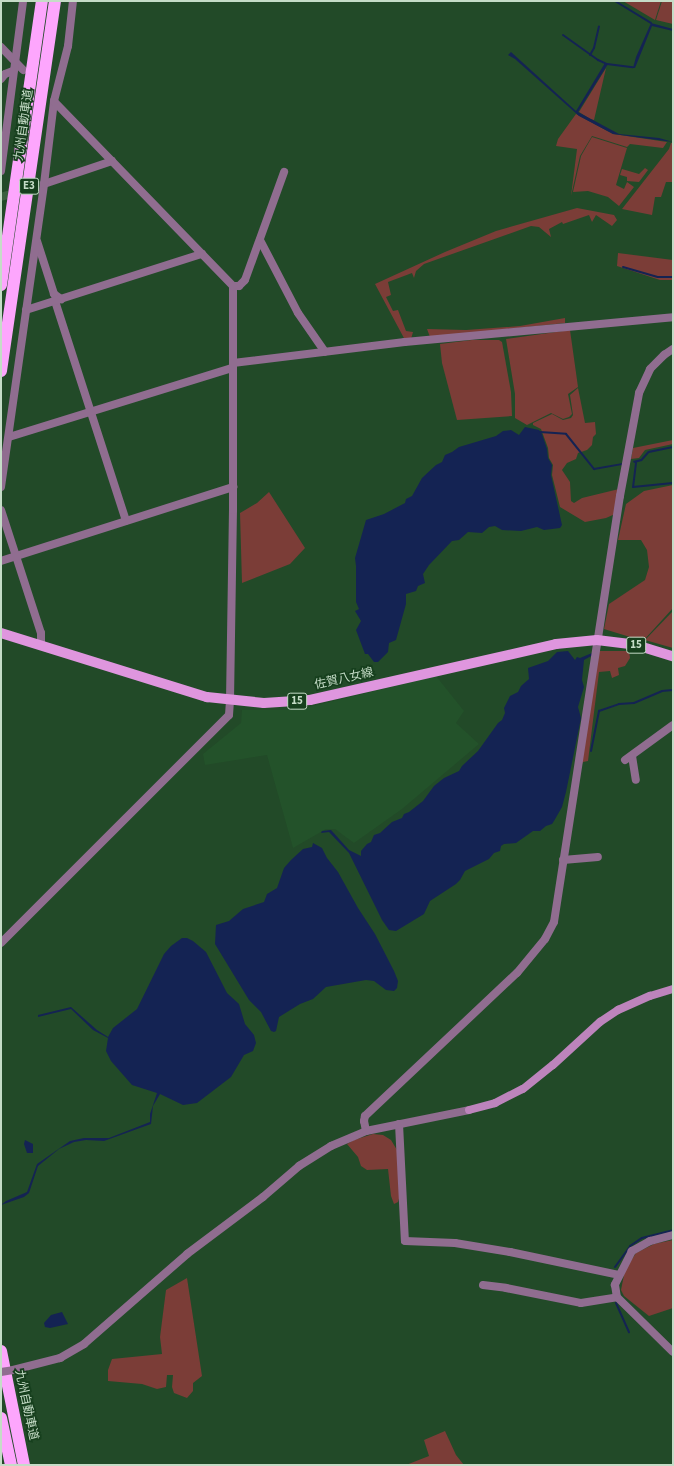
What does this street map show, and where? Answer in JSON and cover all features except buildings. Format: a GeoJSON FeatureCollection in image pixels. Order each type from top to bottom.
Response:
{"type":"FeatureCollection","features":[{"type":"Feature","properties":{"kind":"highway","name":"九州自動車道"},"geometry":{"type":"LineString","coordinates":[[1,285],[42,1]]}},
{"type":"Feature","properties":{"kind":"highway","name":"九州自動車道"},"geometry":{"type":"LineString","coordinates":[[1,371],[55,1]]}},
{"type":"Feature","properties":{"kind":"highway","name":"九州自動車道"},"geometry":{"type":"LineString","coordinates":[[1,1351],[24,1465]]}},
{"type":"Feature","properties":{"kind":"highway"},"geometry":{"type":"LineString","coordinates":[[1,1418],[11,1465]]}},
{"type":"Feature","properties":{"kind":"main road","name":"佐賀八女線"},"geometry":{"type":"LineString","coordinates":[[1,633],[41,644],[206,697],[264,703],[310,700],[556,644],[598,640],[636,645],[673,656]]}},
{"type":"Feature","properties":{"kind":"street"},"geometry":{"type":"LineString","coordinates":[[1,171],[5,108],[13,71],[23,1]]}},
{"type":"Feature","properties":{"kind":"street"},"geometry":{"type":"LineString","coordinates":[[1,487],[6,439],[44,184],[54,101],[68,46],[73,1]]}},
{"type":"Feature","properties":{"kind":"street"},"geometry":{"type":"LineString","coordinates":[[1,47],[23,70]]}},
{"type":"Feature","properties":{"kind":"street"},"geometry":{"type":"LineString","coordinates":[[1,79],[5,74],[13,71]]}},
{"type":"Feature","properties":{"kind":"street"},"geometry":{"type":"LineString","coordinates":[[1,943],[229,715],[230,700],[236,509],[233,487],[233,286],[54,101]]}},
{"type":"Feature","properties":{"kind":"street"},"geometry":{"type":"LineString","coordinates":[[44,184],[112,161]]}},
{"type":"Feature","properties":{"kind":"street"},"geometry":{"type":"LineString","coordinates":[[233,286],[239,286],[246,280],[260,240],[261,231],[284,172]]}},
{"type":"Feature","properties":{"kind":"street"},"geometry":{"type":"LineString","coordinates":[[36,237],[54,294],[58,300],[126,521]]}},
{"type":"Feature","properties":{"kind":"street"},"geometry":{"type":"LineString","coordinates":[[260,240],[298,313],[325,352]]}},
{"type":"Feature","properties":{"kind":"street"},"geometry":{"type":"LineString","coordinates":[[26,310],[202,254]]}},
{"type":"Feature","properties":{"kind":"street"},"geometry":{"type":"LineString","coordinates":[[6,439],[232,365],[405,342],[673,317]]}},
{"type":"Feature","properties":{"kind":"street"},"geometry":{"type":"LineString","coordinates":[[366,1131],[364,1121],[365,1116],[517,973],[545,940],[554,922],[598,640],[639,393],[650,370],[664,355],[673,349]]}},
{"type":"Feature","properties":{"kind":"street"},"geometry":{"type":"LineString","coordinates":[[1,561],[233,487]]}},
{"type":"Feature","properties":{"kind":"street"},"geometry":{"type":"LineString","coordinates":[[1,510],[41,633],[41,644]]}},
{"type":"Feature","properties":{"kind":"street"},"geometry":{"type":"LineString","coordinates":[[636,780],[628,761],[673,725]]}},
{"type":"Feature","properties":{"kind":"street"},"geometry":{"type":"LineString","coordinates":[[563,860],[598,857]]}},
{"type":"Feature","properties":{"kind":"street"},"geometry":{"type":"LineString","coordinates":[[1,1372],[60,1358],[84,1344],[187,1254],[263,1197],[299,1166],[331,1146],[366,1131],[469,1110],[495,1103],[523,1089],[553,1066],[600,1022],[618,1010],[650,996],[673,989]]}},
{"type":"Feature","properties":{"kind":"street"},"geometry":{"type":"LineString","coordinates":[[399,1124],[405,1241],[455,1243],[510,1252],[619,1275]]}},
{"type":"Feature","properties":{"kind":"street"},"geometry":{"type":"LineString","coordinates":[[673,1235],[650,1242],[632,1251],[615,1285],[617,1297],[673,1352]]}},
{"type":"Feature","properties":{"kind":"street"},"geometry":{"type":"LineString","coordinates":[[483,1285],[506,1288],[581,1303],[617,1297]]}},
{"type":"Feature","properties":{"kind":"shaded area"},"geometry":{"type":"Polygon","coordinates":[[[623,1],[661,1],[655,20],[623,1]]]}},
{"type":"Feature","properties":{"kind":"shaded area"},"geometry":{"type":"Polygon","coordinates":[[[662,1],[673,1],[673,24],[656,20],[662,1]]]}},
{"type":"Feature","properties":{"kind":"shaded area"},"geometry":{"type":"Polygon","coordinates":[[[606,68],[594,120],[590,119],[579,112],[606,68]]]}},
{"type":"Feature","properties":{"kind":"shaded area"},"geometry":{"type":"Polygon","coordinates":[[[576,114],[613,134],[667,142],[663,148],[630,144],[627,147],[592,136],[580,156],[571,196],[577,149],[556,146],[558,139],[576,114]]]}},
{"type":"Feature","properties":{"kind":"shaded area"},"geometry":{"type":"Polygon","coordinates":[[[592,137],[627,148],[616,185],[624,189],[627,182],[634,187],[619,206],[608,197],[588,191],[573,192],[581,156],[592,137]]]}},
{"type":"Feature","properties":{"kind":"shaded area"},"geometry":{"type":"Polygon","coordinates":[[[671,143],[673,143],[673,182],[666,182],[661,197],[655,197],[652,215],[622,209],[669,149],[671,143]]]}},
{"type":"Feature","properties":{"kind":"shaded area"},"geometry":{"type":"Polygon","coordinates":[[[645,168],[648,170],[639,182],[627,181],[627,177],[620,175],[622,169],[639,174],[645,168]]]}},
{"type":"Feature","properties":{"kind":"shaded area"},"geometry":{"type":"Polygon","coordinates":[[[577,208],[614,215],[617,220],[612,226],[596,215],[592,222],[589,215],[563,224],[562,222],[549,229],[551,237],[539,227],[531,226],[424,264],[416,271],[414,278],[412,273],[388,282],[391,295],[386,297],[393,311],[398,310],[406,331],[413,332],[411,339],[405,340],[375,284],[445,252],[496,231],[577,208]]]}},
{"type":"Feature","properties":{"kind":"shaded area"},"geometry":{"type":"Polygon","coordinates":[[[618,253],[673,260],[673,280],[660,280],[617,266],[618,253]]]}},
{"type":"Feature","properties":{"kind":"shaded area"},"geometry":{"type":"Polygon","coordinates":[[[565,318],[565,323],[430,337],[427,329],[466,330],[520,326],[565,318]]]}},
{"type":"Feature","properties":{"kind":"shaded area"},"geometry":{"type":"Polygon","coordinates":[[[570,330],[578,387],[568,394],[572,414],[563,419],[551,413],[527,425],[515,418],[515,394],[506,339],[570,330]]]}},
{"type":"Feature","properties":{"kind":"shaded area"},"geometry":{"type":"Polygon","coordinates":[[[472,340],[499,340],[502,342],[511,392],[512,416],[457,420],[442,363],[440,344],[472,340]]]}},
{"type":"Feature","properties":{"kind":"shaded area"},"geometry":{"type":"Polygon","coordinates":[[[578,388],[585,423],[595,422],[596,434],[593,437],[592,445],[587,450],[578,453],[576,459],[567,463],[562,470],[570,482],[571,501],[574,503],[582,498],[619,489],[615,514],[606,518],[585,522],[560,507],[552,475],[553,465],[549,458],[548,448],[541,429],[533,425],[533,423],[552,414],[563,420],[571,418],[573,415],[570,395],[578,388]]]}},
{"type":"Feature","properties":{"kind":"shaded area"},"geometry":{"type":"Polygon","coordinates":[[[673,440],[673,444],[645,450],[639,458],[631,459],[633,448],[673,440]]]}},
{"type":"Feature","properties":{"kind":"shaded area"},"geometry":{"type":"Polygon","coordinates":[[[673,485],[673,608],[643,641],[604,629],[609,604],[645,580],[649,567],[647,550],[641,540],[618,540],[626,504],[644,491],[673,485]]]}},
{"type":"Feature","properties":{"kind":"shaded area"},"geometry":{"type":"Polygon","coordinates":[[[269,492],[305,548],[290,564],[242,583],[240,513],[257,503],[269,492]]]}},
{"type":"Feature","properties":{"kind":"shaded area"},"geometry":{"type":"Polygon","coordinates":[[[673,611],[673,648],[645,640],[673,611]]]}},
{"type":"Feature","properties":{"kind":"shaded area"},"geometry":{"type":"Polygon","coordinates":[[[598,651],[629,651],[630,658],[625,666],[618,668],[619,675],[612,678],[610,671],[599,672],[588,761],[583,762],[581,766],[598,651]]]}},
{"type":"Feature","properties":{"kind":"shaded area"},"geometry":{"type":"Polygon","coordinates":[[[436,676],[464,711],[456,723],[479,744],[402,809],[354,843],[335,829],[326,829],[293,848],[267,755],[205,765],[203,754],[241,723],[242,710],[297,710],[436,676]]]}},
{"type":"Feature","properties":{"kind":"shaded area"},"geometry":{"type":"Polygon","coordinates":[[[373,1134],[383,1135],[391,1140],[397,1150],[400,1195],[398,1202],[394,1204],[391,1196],[388,1169],[367,1170],[361,1166],[358,1157],[347,1144],[354,1140],[373,1134]]]}},
{"type":"Feature","properties":{"kind":"shaded area"},"geometry":{"type":"Polygon","coordinates":[[[673,1240],[673,1308],[649,1316],[624,1296],[621,1290],[625,1270],[636,1253],[654,1244],[673,1240]]]}},
{"type":"Feature","properties":{"kind":"shaded area"},"geometry":{"type":"Polygon","coordinates":[[[187,1278],[202,1376],[193,1383],[193,1391],[187,1398],[174,1393],[172,1387],[173,1375],[167,1375],[166,1387],[157,1389],[142,1384],[108,1381],[108,1370],[112,1359],[162,1354],[160,1337],[166,1290],[187,1278]]]}},
{"type":"Feature","properties":{"kind":"shaded area"},"geometry":{"type":"Polygon","coordinates":[[[445,1431],[456,1455],[464,1465],[406,1465],[429,1456],[424,1440],[445,1431]]]}},
{"type":"Feature","properties":{"kind":"water"},"geometry":{"type":"Polygon","coordinates":[[[651,23],[673,29],[673,31],[652,26],[635,68],[633,68],[636,57],[651,23]]]}},
{"type":"Feature","properties":{"kind":"water"},"geometry":{"type":"Polygon","coordinates":[[[511,52],[576,111],[605,63],[608,64],[578,112],[619,134],[659,138],[673,142],[613,134],[579,116],[515,59],[508,55],[511,52]]]}},
{"type":"Feature","properties":{"kind":"water"},"geometry":{"type":"Polygon","coordinates":[[[525,427],[539,430],[542,434],[547,449],[548,458],[552,465],[551,475],[562,525],[560,528],[544,530],[537,527],[521,531],[502,530],[495,526],[489,527],[482,533],[468,532],[459,540],[452,541],[429,565],[423,574],[425,583],[418,586],[416,591],[406,594],[406,604],[396,640],[389,643],[388,652],[378,662],[374,662],[368,654],[365,654],[356,630],[361,621],[355,611],[359,609],[356,602],[355,558],[366,520],[384,514],[405,503],[406,499],[412,496],[422,478],[436,465],[442,462],[445,455],[459,447],[496,436],[503,431],[511,430],[519,435],[525,427]]]}},
{"type":"Feature","properties":{"kind":"water"},"geometry":{"type":"Polygon","coordinates":[[[673,446],[673,448],[649,453],[642,461],[634,463],[633,461],[641,459],[648,451],[673,446]]]}},
{"type":"Feature","properties":{"kind":"water"},"geometry":{"type":"Polygon","coordinates":[[[568,651],[575,660],[577,657],[580,658],[592,653],[593,655],[584,660],[582,680],[584,687],[578,707],[581,718],[566,792],[562,807],[554,821],[552,824],[546,826],[540,831],[533,831],[516,843],[504,844],[501,846],[500,851],[494,853],[489,859],[465,871],[456,884],[430,901],[424,914],[396,931],[389,930],[382,920],[349,853],[329,832],[321,833],[322,831],[331,830],[349,850],[361,856],[361,851],[371,842],[374,835],[380,833],[392,822],[402,818],[404,814],[423,801],[434,786],[444,778],[459,771],[462,766],[478,751],[498,723],[502,720],[505,713],[504,708],[510,696],[518,692],[521,686],[529,679],[528,668],[548,661],[557,652],[568,651]]]}},
{"type":"Feature","properties":{"kind":"water"},"geometry":{"type":"Polygon","coordinates":[[[313,843],[322,848],[375,934],[394,971],[398,981],[397,988],[394,991],[386,990],[374,981],[366,980],[326,987],[313,999],[300,1004],[279,1017],[276,1031],[274,1032],[271,1031],[261,1012],[249,1000],[215,944],[216,925],[229,921],[243,909],[264,902],[267,894],[277,888],[284,868],[303,849],[312,847],[313,843]]]}},
{"type":"Feature","properties":{"kind":"water"},"geometry":{"type":"Polygon","coordinates":[[[182,938],[187,938],[193,941],[206,952],[227,993],[239,1004],[245,1024],[254,1035],[256,1043],[253,1051],[244,1055],[231,1077],[197,1103],[183,1105],[160,1094],[153,1106],[151,1124],[104,1141],[86,1140],[74,1142],[59,1149],[38,1166],[29,1193],[24,1197],[1,1205],[6,1201],[27,1192],[37,1164],[70,1141],[84,1138],[109,1138],[150,1122],[150,1114],[157,1093],[132,1085],[111,1061],[106,1051],[108,1038],[93,1030],[71,1009],[38,1017],[38,1015],[71,1007],[97,1030],[108,1037],[113,1028],[137,1009],[164,954],[171,946],[182,938]]]}},
{"type":"Feature","properties":{"kind":"water"},"geometry":{"type":"Polygon","coordinates":[[[25,1140],[33,1144],[33,1153],[27,1153],[24,1144],[25,1140]]]}},
{"type":"Feature","properties":{"kind":"water"},"geometry":{"type":"Polygon","coordinates":[[[62,1312],[68,1324],[50,1328],[45,1327],[44,1323],[51,1315],[62,1312]]]}},
{"type":"Feature","properties":{"kind":"waterway"},"geometry":{"type":"LineString","coordinates":[[615,1],[651,23]]}},
{"type":"Feature","properties":{"kind":"waterway"},"geometry":{"type":"LineString","coordinates":[[590,55],[594,48],[599,27]]}},
{"type":"Feature","properties":{"kind":"waterway"},"geometry":{"type":"LineString","coordinates":[[563,35],[598,60],[607,64],[633,67]]}},
{"type":"Feature","properties":{"kind":"waterway"},"geometry":{"type":"LineString","coordinates":[[623,267],[658,277],[673,277]]}},
{"type":"Feature","properties":{"kind":"waterway"},"geometry":{"type":"LineString","coordinates":[[540,432],[566,434],[594,469],[622,464]]}},
{"type":"Feature","properties":{"kind":"waterway"},"geometry":{"type":"LineString","coordinates":[[636,463],[633,487],[673,483]]}},
{"type":"Feature","properties":{"kind":"waterway"},"geometry":{"type":"LineString","coordinates":[[591,751],[599,711],[619,704],[634,703],[662,691],[673,690]]}},
{"type":"Feature","properties":{"kind":"waterway"},"geometry":{"type":"LineString","coordinates":[[615,1267],[630,1246],[642,1238],[673,1230]]}},
{"type":"Feature","properties":{"kind":"waterway"},"geometry":{"type":"LineString","coordinates":[[616,1303],[629,1332]]}},
{"type":"Feature","properties":{"kind":"tunnel"},"geometry":{"type":"LineString","coordinates":[[1,197],[44,184]]}}]}
